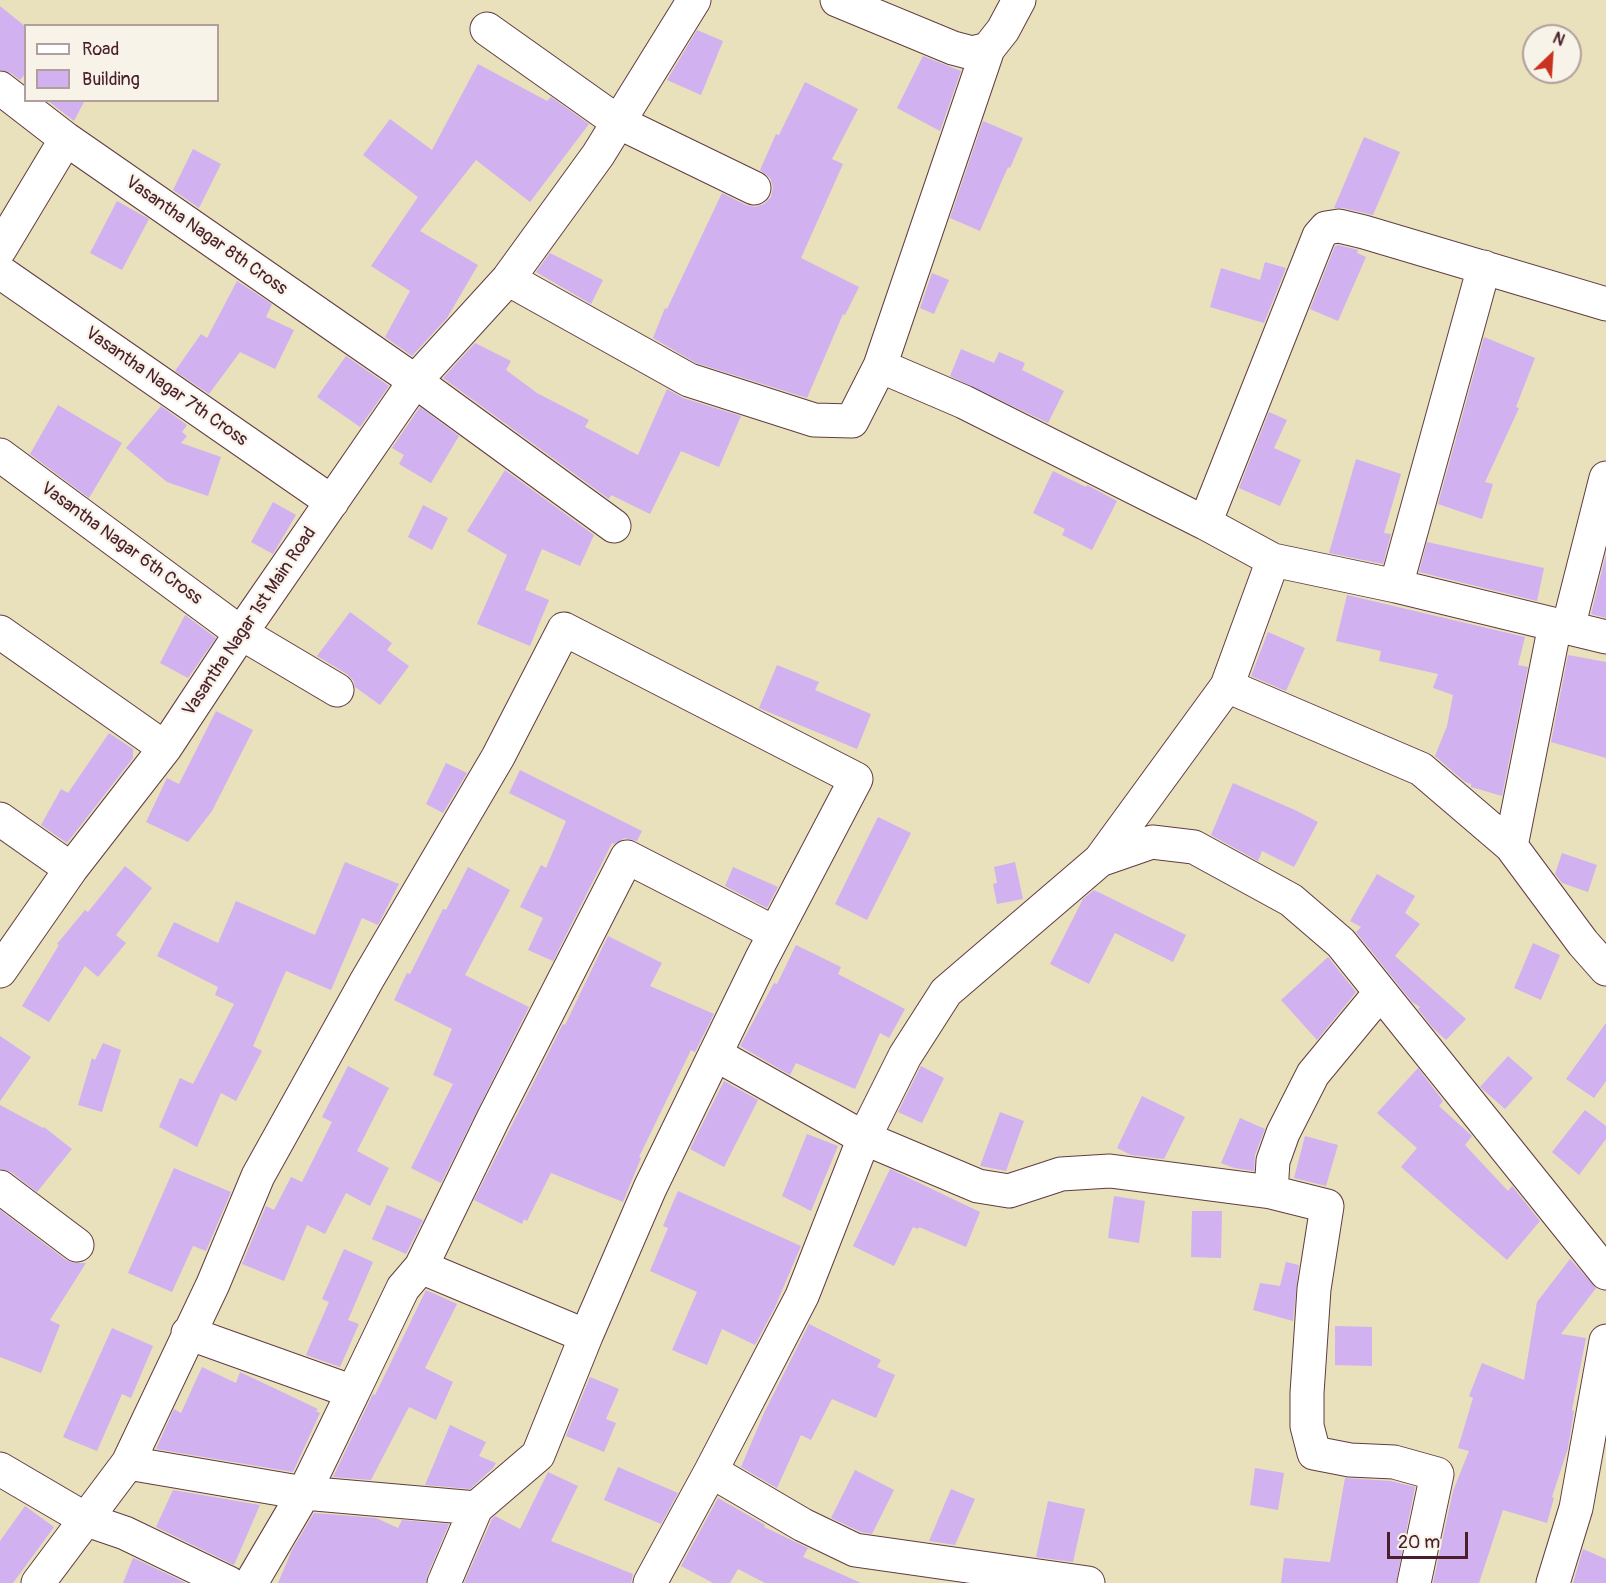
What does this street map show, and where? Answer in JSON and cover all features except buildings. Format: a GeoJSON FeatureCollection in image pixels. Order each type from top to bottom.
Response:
{"type":"FeatureCollection","features":[{"type":"Feature","properties":{"kind":"street","name":"Vasantha Nagar 1st Main Road"},"geometry":{"type":"LineString","coordinates":[[0,971],[71,869],[165,748],[241,633],[415,381],[508,279],[598,155],[694,0]]}},
{"type":"Feature","properties":{"kind":"street"},"geometry":{"type":"LineString","coordinates":[[837,0],[953,48],[972,53],[988,49]]}},
{"type":"Feature","properties":{"kind":"street"},"geometry":{"type":"LineString","coordinates":[[508,279],[689,380],[814,420],[852,421],[880,366],[988,49],[1003,30],[1019,0]]}},
{"type":"Feature","properties":{"kind":"street"},"geometry":{"type":"LineString","coordinates":[[487,29],[618,122],[754,188]]}},
{"type":"Feature","properties":{"kind":"street","name":"Vasantha Nagar 8th Cross"},"geometry":{"type":"LineString","coordinates":[[0,88],[66,139],[415,381],[614,526]]}},
{"type":"Feature","properties":{"kind":"street"},"geometry":{"type":"LineString","coordinates":[[0,249],[66,139]]}},
{"type":"Feature","properties":{"kind":"street"},"geometry":{"type":"LineString","coordinates":[[1205,523],[1319,236],[1326,228],[1339,226],[1606,304]]}},
{"type":"Feature","properties":{"kind":"street"},"geometry":{"type":"LineString","coordinates":[[1396,586],[1484,267]]}},
{"type":"Feature","properties":{"kind":"street","name":"Vasantha Nagar 7th Cross"},"geometry":{"type":"LineString","coordinates":[[0,272],[332,502]]}},
{"type":"Feature","properties":{"kind":"street"},"geometry":{"type":"LineString","coordinates":[[880,366],[964,402],[1205,523],[1273,560],[1396,586],[1606,637]]}},
{"type":"Feature","properties":{"kind":"street","name":"Vasantha Nagar 6th Cross"},"geometry":{"type":"LineString","coordinates":[[0,454],[241,633],[337,690]]}},
{"type":"Feature","properties":{"kind":"street"},"geometry":{"type":"LineString","coordinates":[[1511,846],[1561,627],[1606,478]]}},
{"type":"Feature","properties":{"kind":"street"},"geometry":{"type":"LineString","coordinates":[[650,1583],[802,1296],[864,1138],[905,1056],[946,992],[1100,860],[1227,686],[1273,560]]}},
{"type":"Feature","properties":{"kind":"street"},"geometry":{"type":"LineString","coordinates":[[38,1583],[128,1463],[213,1284],[258,1176],[367,980],[498,757],[564,629],[855,779],[775,933],[650,1188],[538,1455],[476,1508],[444,1583]]}},
{"type":"Feature","properties":{"kind":"street"},"geometry":{"type":"LineString","coordinates":[[0,632],[165,748]]}},
{"type":"Feature","properties":{"kind":"street"},"geometry":{"type":"LineString","coordinates":[[1227,686],[1421,770],[1511,846],[1583,943],[1606,969]]}},
{"type":"Feature","properties":{"kind":"street"},"geometry":{"type":"LineString","coordinates":[[0,819],[71,869]]}},
{"type":"Feature","properties":{"kind":"street"},"geometry":{"type":"LineString","coordinates":[[1100,860],[1152,842],[1194,847],[1291,900],[1341,943],[1606,1274]]}},
{"type":"Feature","properties":{"kind":"street"},"geometry":{"type":"LineString","coordinates":[[251,1583],[304,1493],[403,1288],[421,1267],[627,857],[775,933]]}},
{"type":"Feature","properties":{"kind":"street"},"geometry":{"type":"LineString","coordinates":[[1271,1192],[1273,1161],[1313,1074],[1380,993]]}},
{"type":"Feature","properties":{"kind":"street"},"geometry":{"type":"LineString","coordinates":[[716,1054],[864,1138],[978,1186],[1009,1191],[1061,1174],[1110,1172],[1271,1192],[1327,1206],[1314,1289],[1307,1426],[1314,1453],[1350,1460],[1394,1462],[1437,1474],[1414,1583]]}},
{"type":"Feature","properties":{"kind":"street"},"geometry":{"type":"LineString","coordinates":[[0,1187],[77,1245]]}},
{"type":"Feature","properties":{"kind":"street"},"geometry":{"type":"LineString","coordinates":[[421,1267],[586,1336]]}},
{"type":"Feature","properties":{"kind":"street"},"geometry":{"type":"LineString","coordinates":[[188,1333],[353,1392]]}},
{"type":"Feature","properties":{"kind":"street"},"geometry":{"type":"LineString","coordinates":[[1553,1583],[1576,1508],[1606,1341]]}},
{"type":"Feature","properties":{"kind":"street"},"geometry":{"type":"LineString","coordinates":[[128,1463],[304,1493],[476,1508]]}},
{"type":"Feature","properties":{"kind":"street"},"geometry":{"type":"LineString","coordinates":[[0,1469],[87,1520],[125,1533],[229,1583]]}},
{"type":"Feature","properties":{"kind":"street"},"geometry":{"type":"LineString","coordinates":[[711,1471],[803,1525],[855,1550],[1088,1583]]}}]}
